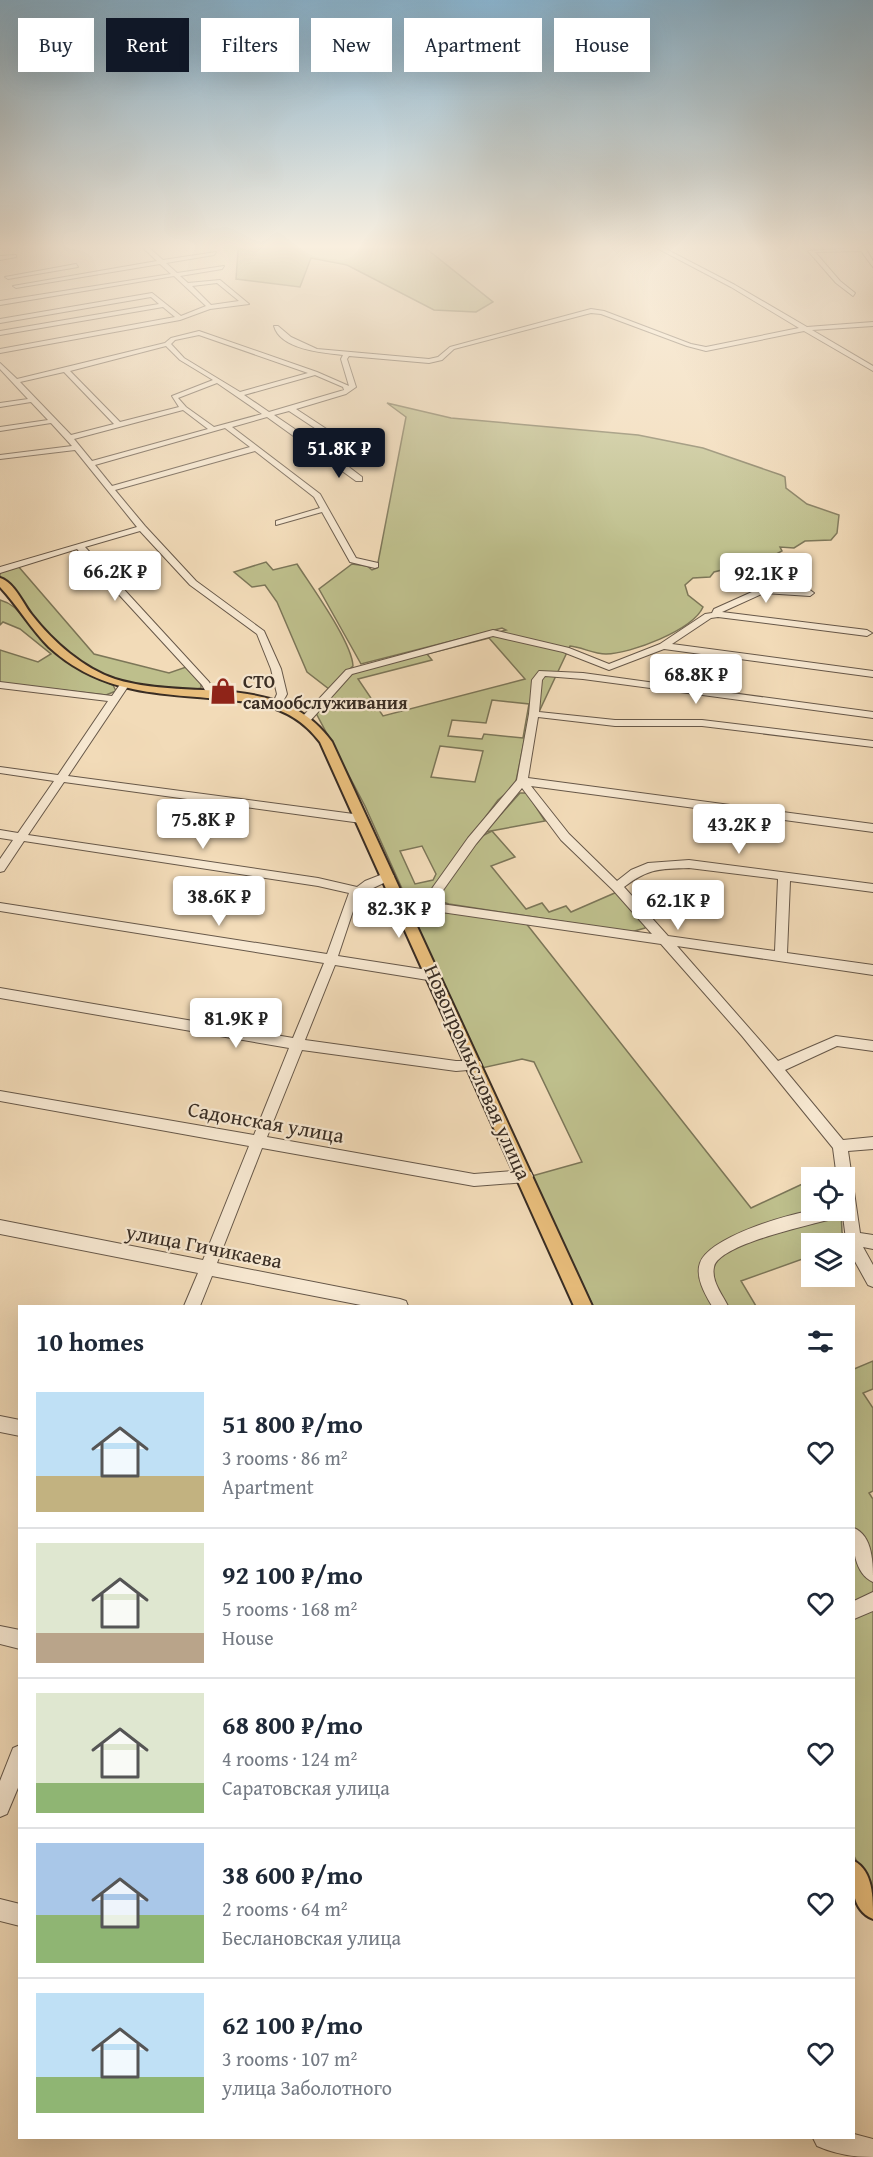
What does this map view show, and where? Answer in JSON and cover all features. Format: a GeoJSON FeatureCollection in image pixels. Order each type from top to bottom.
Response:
{"type":"FeatureCollection","features":[{"type":"Feature","properties":{"kind":"main road","name":"Новопромысловая улица"},"geometry":{"type":"LineString","coordinates":[[0,581],[46,637],[67,656],[93,673],[124,685],[277,705],[306,719],[326,742],[526,1176],[583,1305]]}},
{"type":"Feature","properties":{"kind":"main road"},"geometry":{"type":"LineString","coordinates":[[855,1876],[873,1906]]}},
{"type":"Feature","properties":{"kind":"street"},"geometry":{"type":"LineString","coordinates":[[0,351],[25,347]]}},
{"type":"Feature","properties":{"kind":"street"},"geometry":{"type":"LineString","coordinates":[[15,381],[157,347]]}},
{"type":"Feature","properties":{"kind":"street"},"geometry":{"type":"LineString","coordinates":[[170,347],[182,359],[239,394],[359,479]]}},
{"type":"Feature","properties":{"kind":"street"},"geometry":{"type":"LineString","coordinates":[[239,347],[315,373],[346,386],[348,391]]}},
{"type":"Feature","properties":{"kind":"street"},"geometry":{"type":"LineString","coordinates":[[302,347],[346,355],[434,361],[457,347]]}},
{"type":"Feature","properties":{"kind":"street"},"geometry":{"type":"LineString","coordinates":[[696,347],[706,349],[717,347]]}},
{"type":"Feature","properties":{"kind":"street"},"geometry":{"type":"LineString","coordinates":[[836,347],[873,369]]}},
{"type":"Feature","properties":{"kind":"street"},"geometry":{"type":"LineString","coordinates":[[90,464],[348,391],[354,386],[344,359],[346,355]]}},
{"type":"Feature","properties":{"kind":"street"},"geometry":{"type":"LineString","coordinates":[[0,365],[69,438],[112,488],[142,528],[192,582],[261,633],[276,669],[282,694],[277,705]]}},
{"type":"Feature","properties":{"kind":"street"},"geometry":{"type":"LineString","coordinates":[[65,370],[119,425]]}},
{"type":"Feature","properties":{"kind":"street"},"geometry":{"type":"LineString","coordinates":[[239,394],[315,373]]}},
{"type":"Feature","properties":{"kind":"street"},"geometry":{"type":"LineString","coordinates":[[214,430],[184,408],[174,397],[218,380]]}},
{"type":"Feature","properties":{"kind":"street"},"geometry":{"type":"LineString","coordinates":[[0,405],[33,400]]}},
{"type":"Feature","properties":{"kind":"street"},"geometry":{"type":"LineString","coordinates":[[69,438],[184,408]]}},
{"type":"Feature","properties":{"kind":"street"},"geometry":{"type":"LineString","coordinates":[[290,408],[357,453],[335,460]]}},
{"type":"Feature","properties":{"kind":"street"},"geometry":{"type":"LineString","coordinates":[[0,429],[53,421]]}},
{"type":"Feature","properties":{"kind":"street"},"geometry":{"type":"LineString","coordinates":[[228,426],[312,492],[353,560],[375,566]]}},
{"type":"Feature","properties":{"kind":"street"},"geometry":{"type":"LineString","coordinates":[[0,458],[76,448]]}},
{"type":"Feature","properties":{"kind":"street"},"geometry":{"type":"LineString","coordinates":[[112,488],[256,448]]}},
{"type":"Feature","properties":{"kind":"street"},"geometry":{"type":"LineString","coordinates":[[279,523],[324,510]]}},
{"type":"Feature","properties":{"kind":"street"},"geometry":{"type":"LineString","coordinates":[[0,570],[142,528]]}},
{"type":"Feature","properties":{"kind":"street"},"geometry":{"type":"LineString","coordinates":[[79,546],[206,684],[212,695]]}},
{"type":"Feature","properties":{"kind":"street"},"geometry":{"type":"LineString","coordinates":[[715,615],[717,611],[763,590],[810,593]]}},
{"type":"Feature","properties":{"kind":"street"},"geometry":{"type":"LineString","coordinates":[[306,719],[349,672],[493,633],[566,650],[609,667],[663,646],[708,616],[715,615],[867,633]]}},
{"type":"Feature","properties":{"kind":"street"},"geometry":{"type":"LineString","coordinates":[[663,646],[873,674]]}},
{"type":"Feature","properties":{"kind":"street"},"geometry":{"type":"LineString","coordinates":[[704,692],[706,651]]}},
{"type":"Feature","properties":{"kind":"street"},"geometry":{"type":"LineString","coordinates":[[426,905],[472,840],[522,781],[534,714],[537,677],[547,672],[873,715]]}},
{"type":"Feature","properties":{"kind":"street"},"geometry":{"type":"LineString","coordinates":[[0,685],[114,699]]}},
{"type":"Feature","properties":{"kind":"street"},"geometry":{"type":"LineString","coordinates":[[0,868],[124,685]]}},
{"type":"Feature","properties":{"kind":"street"},"geometry":{"type":"LineString","coordinates":[[534,714],[615,723],[702,723],[873,744]]}},
{"type":"Feature","properties":{"kind":"street"},"geometry":{"type":"LineString","coordinates":[[0,770],[361,819]]}},
{"type":"Feature","properties":{"kind":"street"},"geometry":{"type":"LineString","coordinates":[[522,781],[873,828]]}},
{"type":"Feature","properties":{"kind":"street"},"geometry":{"type":"LineString","coordinates":[[522,781],[565,837],[617,887],[668,942],[776,1068],[840,1146],[842,1167]]}},
{"type":"Feature","properties":{"kind":"street"},"geometry":{"type":"LineString","coordinates":[[0,834],[318,882],[400,902],[873,970]]}},
{"type":"Feature","properties":{"kind":"street"},"geometry":{"type":"LineString","coordinates":[[617,887],[635,873],[670,864],[784,875],[873,888]]}},
{"type":"Feature","properties":{"kind":"street"},"geometry":{"type":"LineString","coordinates":[[782,956],[784,875]]}},
{"type":"Feature","properties":{"kind":"street"},"geometry":{"type":"LineString","coordinates":[[192,1305],[331,960],[356,891],[388,876]]}},
{"type":"Feature","properties":{"kind":"street"},"geometry":{"type":"LineString","coordinates":[[0,907],[434,976]]}},
{"type":"Feature","properties":{"kind":"street"},"geometry":{"type":"LineString","coordinates":[[0,993],[296,1044],[456,1066],[475,1065]]}},
{"type":"Feature","properties":{"kind":"street"},"geometry":{"type":"LineString","coordinates":[[776,1068],[836,1041],[873,1046]]}},
{"type":"Feature","properties":{"kind":"street","name":"Садонская улица"},"geometry":{"type":"LineString","coordinates":[[0,1096],[474,1180],[526,1176]]}},
{"type":"Feature","properties":{"kind":"street"},"geometry":{"type":"LineString","coordinates":[[840,1146],[873,1143]]}},
{"type":"Feature","properties":{"kind":"street"},"geometry":{"type":"LineString","coordinates":[[720,1305],[707,1276],[707,1266],[711,1257],[740,1239],[803,1221]]}},
{"type":"Feature","properties":{"kind":"street","name":"улица Гичикаева"},"geometry":{"type":"LineString","coordinates":[[0,1227],[395,1305]]}},
{"type":"Feature","properties":{"kind":"street"},"geometry":{"type":"LineString","coordinates":[[855,1239],[873,1242]]}},
{"type":"Feature","properties":{"kind":"street"},"geometry":{"type":"LineString","coordinates":[[855,1243],[873,1280]]}},
{"type":"Feature","properties":{"kind":"street"},"geometry":{"type":"LineString","coordinates":[[0,1424],[18,1428]]}},
{"type":"Feature","properties":{"kind":"street"},"geometry":{"type":"LineString","coordinates":[[855,1539],[873,1573]]}},
{"type":"Feature","properties":{"kind":"street"},"geometry":{"type":"LineString","coordinates":[[855,1610],[873,1601]]}},
{"type":"Feature","properties":{"kind":"street"},"geometry":{"type":"LineString","coordinates":[[0,1635],[18,1640]]}},
{"type":"Feature","properties":{"kind":"street"},"geometry":{"type":"LineString","coordinates":[[0,1807],[18,1760]]}},
{"type":"Feature","properties":{"kind":"street"},"geometry":{"type":"LineString","coordinates":[[0,1910],[18,1914]]}},
{"type":"Feature","properties":{"kind":"street"},"geometry":{"type":"LineString","coordinates":[[829,2139],[873,2151]]}},
{"type":"Feature","properties":{"kind":"green space"},"geometry":{"type":"Polygon","coordinates":[[[387,403],[451,418],[638,435],[703,448],[781,475],[785,477],[786,488],[807,504],[839,515],[837,533],[831,540],[805,541],[794,548],[780,547],[782,551],[767,559],[714,572],[710,577],[693,578],[685,585],[688,595],[703,607],[687,624],[660,639],[630,650],[606,654],[570,646],[537,716],[527,727],[515,786],[498,800],[427,896],[418,899],[404,893],[365,806],[316,713],[351,674],[506,630],[502,628],[361,664],[319,589],[352,564],[367,566],[372,570],[377,568],[406,417],[387,403]],[[489,638],[427,654],[432,660],[358,679],[383,716],[525,679],[489,638]],[[492,700],[486,723],[452,720],[448,736],[482,739],[484,734],[523,738],[529,704],[492,700]],[[440,746],[431,777],[475,782],[483,751],[440,746]],[[422,846],[400,851],[415,884],[433,880],[436,874],[422,846]]]}},
{"type":"Feature","properties":{"kind":"green space"},"geometry":{"type":"Polygon","coordinates":[[[266,562],[273,570],[297,564],[346,643],[353,666],[329,689],[307,672],[277,602],[265,585],[252,587],[234,572],[266,562]]]}},
{"type":"Feature","properties":{"kind":"green space"},"geometry":{"type":"Polygon","coordinates":[[[18,566],[94,654],[169,673],[186,667],[201,683],[201,688],[185,690],[137,684],[102,673],[71,655],[43,631],[0,577],[0,572],[18,566]]]}},
{"type":"Feature","properties":{"kind":"green space"},"geometry":{"type":"Polygon","coordinates":[[[0,600],[14,607],[40,635],[69,660],[90,675],[113,685],[116,691],[106,695],[0,683],[0,650],[38,662],[51,654],[20,629],[3,622],[0,625],[0,600]]]}},
{"type":"Feature","properties":{"kind":"green space"},"geometry":{"type":"Polygon","coordinates":[[[520,793],[527,793],[545,821],[485,832],[520,793]]]}},
{"type":"Feature","properties":{"kind":"green space"},"geometry":{"type":"Polygon","coordinates":[[[492,831],[515,857],[491,866],[526,909],[542,903],[549,912],[566,906],[571,912],[617,892],[647,925],[645,928],[631,932],[449,904],[436,900],[476,839],[492,831]]]}},
{"type":"Feature","properties":{"kind":"green space"},"geometry":{"type":"Polygon","coordinates":[[[421,908],[525,922],[751,1208],[801,1185],[801,1221],[841,1221],[842,1233],[801,1233],[801,1260],[741,1281],[755,1305],[593,1305],[532,1176],[582,1162],[534,1062],[522,1059],[482,1068],[414,919],[415,912],[421,908]]]}},
{"type":"Feature","properties":{"kind":"green space"},"geometry":{"type":"Polygon","coordinates":[[[873,1361],[873,1389],[863,1393],[873,1408],[873,1491],[869,1493],[873,1499],[873,1890],[855,1858],[855,1369],[873,1361]]]}},
{"type":"Feature","properties":{"kind":"place","name":"СТО самообслуживания"},"geometry":{"type":"Point","coordinates":[223,691]}}]}
